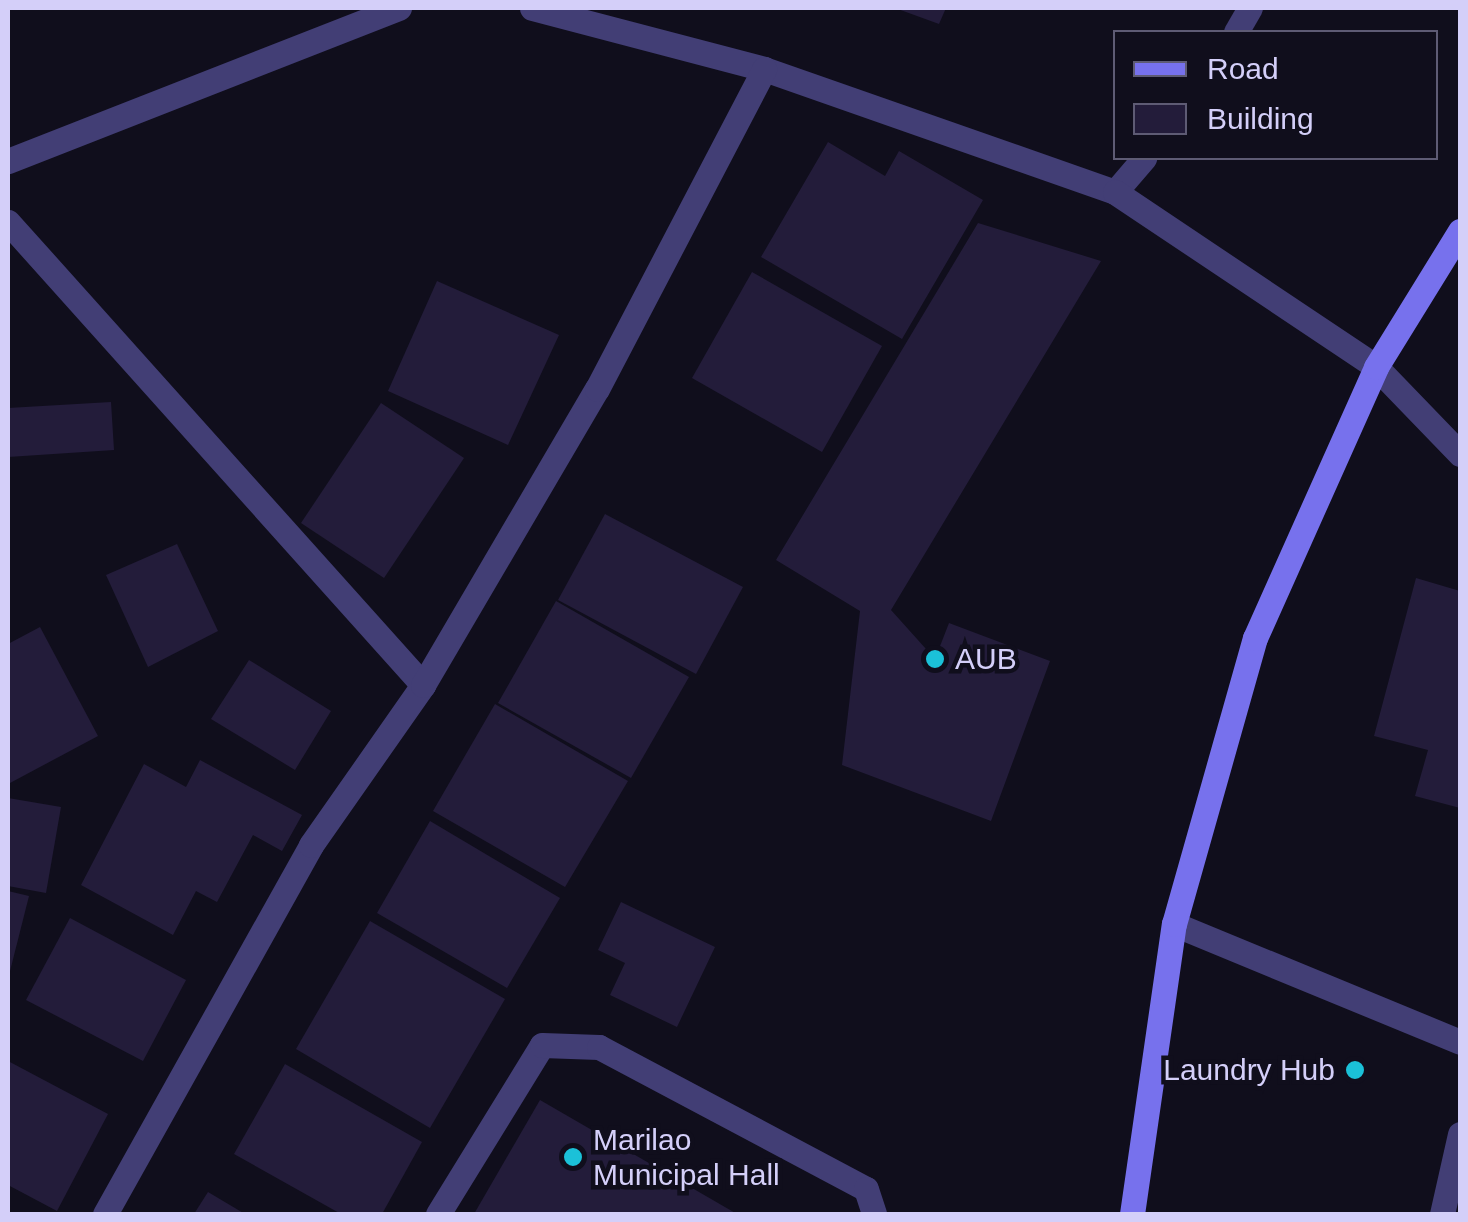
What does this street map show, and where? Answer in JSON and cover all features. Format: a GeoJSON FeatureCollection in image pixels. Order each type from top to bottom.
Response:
{"type":"FeatureCollection","features":[{"type":"Feature","properties":{"kind":"main road"},"geometry":{"type":"LineString","coordinates":[[1132,1214],[1174,924],[1255,638],[1376,367],[1460,231]]}},
{"type":"Feature","properties":{"kind":"street"},"geometry":{"type":"LineString","coordinates":[[8,161],[399,8]]}},
{"type":"Feature","properties":{"kind":"street"},"geometry":{"type":"LineString","coordinates":[[532,8],[764,69],[1115,192],[1376,367],[1460,454]]}},
{"type":"Feature","properties":{"kind":"street"},"geometry":{"type":"LineString","coordinates":[[1237,30],[1250,8]]}},
{"type":"Feature","properties":{"kind":"street"},"geometry":{"type":"LineString","coordinates":[[105,1214],[311,845],[423,685],[597,389],[764,69]]}},
{"type":"Feature","properties":{"kind":"street"},"geometry":{"type":"LineString","coordinates":[[1115,192],[1142,160]]}},
{"type":"Feature","properties":{"kind":"street"},"geometry":{"type":"LineString","coordinates":[[8,222],[423,685]]}},
{"type":"Feature","properties":{"kind":"street"},"geometry":{"type":"LineString","coordinates":[[1174,924],[1460,1042]]}},
{"type":"Feature","properties":{"kind":"street"},"geometry":{"type":"LineString","coordinates":[[438,1214],[542,1045],[599,1047],[866,1189],[874,1214]]}},
{"type":"Feature","properties":{"kind":"street"},"geometry":{"type":"LineString","coordinates":[[1442,1214],[1460,1134]]}},
{"type":"Feature","properties":{"kind":"building"},"geometry":{"type":"Polygon","coordinates":[[[895,8],[946,8],[939,24],[895,8]]]}},
{"type":"Feature","properties":{"kind":"building"},"geometry":{"type":"Polygon","coordinates":[[[828,142],[885,176],[899,151],[983,200],[902,339],[761,257],[828,142]]]}},
{"type":"Feature","properties":{"kind":"building"},"geometry":{"type":"Polygon","coordinates":[[[978,223],[1101,261],[891,610],[935,659],[949,623],[1050,661],[991,821],[842,765],[860,611],[776,560],[978,223]]]}},
{"type":"Feature","properties":{"kind":"building"},"geometry":{"type":"Polygon","coordinates":[[[752,272],[882,346],[822,452],[692,378],[752,272]]]}},
{"type":"Feature","properties":{"kind":"building"},"geometry":{"type":"Polygon","coordinates":[[[437,281],[559,335],[508,445],[388,391],[437,281]]]}},
{"type":"Feature","properties":{"kind":"building"},"geometry":{"type":"Polygon","coordinates":[[[111,402],[114,450],[8,457],[8,408],[111,402]]]}},
{"type":"Feature","properties":{"kind":"building"},"geometry":{"type":"Polygon","coordinates":[[[381,403],[464,458],[384,578],[301,523],[381,403]]]}},
{"type":"Feature","properties":{"kind":"building"},"geometry":{"type":"Polygon","coordinates":[[[605,514],[743,587],[696,674],[558,600],[605,514]]]}},
{"type":"Feature","properties":{"kind":"building"},"geometry":{"type":"Polygon","coordinates":[[[177,544],[218,631],[148,667],[106,575],[177,544]]]}},
{"type":"Feature","properties":{"kind":"building"},"geometry":{"type":"Polygon","coordinates":[[[1416,578],[1460,591],[1460,808],[1415,796],[1428,750],[1374,736],[1416,578]]]}},
{"type":"Feature","properties":{"kind":"building"},"geometry":{"type":"Polygon","coordinates":[[[556,601],[689,677],[631,778],[498,703],[556,601]]]}},
{"type":"Feature","properties":{"kind":"building"},"geometry":{"type":"Polygon","coordinates":[[[40,627],[98,736],[10,783],[8,644],[40,627]]]}},
{"type":"Feature","properties":{"kind":"building"},"geometry":{"type":"Polygon","coordinates":[[[249,660],[331,711],[295,770],[211,719],[249,660]]]}},
{"type":"Feature","properties":{"kind":"building"},"geometry":{"type":"Polygon","coordinates":[[[495,704],[628,781],[565,887],[433,811],[495,704]]]}},
{"type":"Feature","properties":{"kind":"building"},"geometry":{"type":"Polygon","coordinates":[[[200,760],[302,815],[282,851],[253,835],[217,902],[196,891],[173,935],[81,885],[144,764],[186,787],[200,760]]]}},
{"type":"Feature","properties":{"kind":"building"},"geometry":{"type":"Polygon","coordinates":[[[8,798],[61,807],[46,893],[8,886],[8,798]]]}},
{"type":"Feature","properties":{"kind":"building"},"geometry":{"type":"Polygon","coordinates":[[[430,821],[560,898],[507,988],[377,913],[430,821]]]}},
{"type":"Feature","properties":{"kind":"building"},"geometry":{"type":"Polygon","coordinates":[[[8,891],[29,896],[9,975],[8,975],[8,891]]]}},
{"type":"Feature","properties":{"kind":"building"},"geometry":{"type":"Polygon","coordinates":[[[621,902],[715,947],[677,1027],[610,995],[625,963],[598,950],[621,902]]]}},
{"type":"Feature","properties":{"kind":"building"},"geometry":{"type":"Polygon","coordinates":[[[70,918],[186,980],[143,1061],[26,1000],[70,918]]]}},
{"type":"Feature","properties":{"kind":"building"},"geometry":{"type":"Polygon","coordinates":[[[370,921],[505,999],[430,1128],[296,1049],[370,921]]]}},
{"type":"Feature","properties":{"kind":"building"},"geometry":{"type":"Polygon","coordinates":[[[8,1061],[108,1114],[57,1211],[8,1185],[8,1061]]]}},
{"type":"Feature","properties":{"kind":"building"},"geometry":{"type":"Polygon","coordinates":[[[285,1064],[422,1142],[382,1214],[341,1214],[234,1154],[285,1064]]]}},
{"type":"Feature","properties":{"kind":"building","name":"Marilao Municipal Hall"},"geometry":{"type":"Polygon","coordinates":[[[540,1100],[737,1214],[474,1214],[540,1100]]]}},
{"type":"Feature","properties":{"kind":"building"},"geometry":{"type":"Polygon","coordinates":[[[208,1192],[245,1214],[194,1214],[208,1192]]]}},
{"type":"Feature","properties":{"kind":"place","name":"AUB"},"geometry":{"type":"Point","coordinates":[935,659]}},
{"type":"Feature","properties":{"kind":"place","name":"Laundry Hub"},"geometry":{"type":"Point","coordinates":[1355,1070]}},
{"type":"Feature","properties":{"kind":"place","name":"Marilao Municipal Hall"},"geometry":{"type":"Point","coordinates":[573,1157]}}]}
